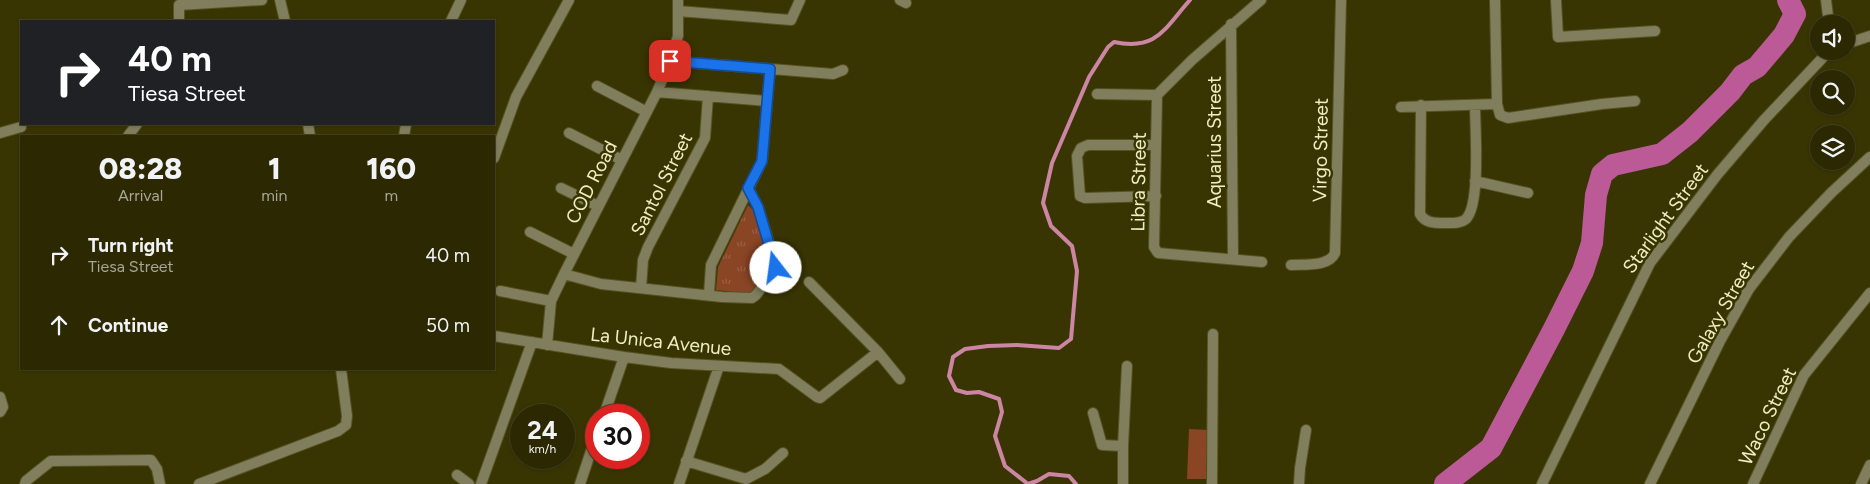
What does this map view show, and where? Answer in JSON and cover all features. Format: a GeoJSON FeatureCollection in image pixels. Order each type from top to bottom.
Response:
{"type":"FeatureCollection","features":[{"type":"Feature","properties":{"kind":"street"},"geometry":{"type":"LineString","coordinates":[[179,20],[176,3],[262,0]]}},
{"type":"Feature","properties":{"kind":"street"},"geometry":{"type":"LineString","coordinates":[[280,0],[285,20]]}},
{"type":"Feature","properties":{"kind":"street"},"geometry":{"type":"LineString","coordinates":[[451,20],[462,0]]}},
{"type":"Feature","properties":{"kind":"street"},"geometry":{"type":"LineString","coordinates":[[495,155],[516,97],[569,0]]}},
{"type":"Feature","properties":{"kind":"street","name":"COD Road"},"geometry":{"type":"LineString","coordinates":[[547,345],[551,301],[657,92],[670,61],[678,36],[678,0]]}},
{"type":"Feature","properties":{"kind":"street"},"geometry":{"type":"LineString","coordinates":[[678,11],[791,20],[800,0]]}},
{"type":"Feature","properties":{"kind":"street"},"geometry":{"type":"LineString","coordinates":[[1097,94],[1157,95],[1231,24],[1261,0]]}},
{"type":"Feature","properties":{"kind":"street","name":"Virgo Street"},"geometry":{"type":"LineString","coordinates":[[1291,265],[1323,263],[1330,260],[1335,253],[1341,0]]}},
{"type":"Feature","properties":{"kind":"street"},"geometry":{"type":"LineString","coordinates":[[1495,0],[1497,104],[1500,115],[1508,118],[1602,104],[1635,102]]}},
{"type":"Feature","properties":{"kind":"street"},"geometry":{"type":"LineString","coordinates":[[1556,0],[1558,37],[1655,31]]}},
{"type":"Feature","properties":{"kind":"street"},"geometry":{"type":"LineString","coordinates":[[1826,0],[1828,15]]}},
{"type":"Feature","properties":{"kind":"street","name":"Aquarius Street"},"geometry":{"type":"LineString","coordinates":[[1231,24],[1232,259]]}},
{"type":"Feature","properties":{"kind":"street"},"geometry":{"type":"LineString","coordinates":[[1855,41],[1870,36]]}},
{"type":"Feature","properties":{"kind":"street","name":"Starlight Street"},"geometry":{"type":"LineString","coordinates":[[1542,484],[1650,263],[1717,175],[1764,120],[1821,60]]}},
{"type":"Feature","properties":{"kind":"street"},"geometry":{"type":"LineString","coordinates":[[670,61],[833,74],[843,70]]}},
{"type":"Feature","properties":{"kind":"street"},"geometry":{"type":"LineString","coordinates":[[709,294],[711,265],[762,161],[770,69]]}},
{"type":"Feature","properties":{"kind":"street"},"geometry":{"type":"LineString","coordinates":[[597,86],[647,112]]}},
{"type":"Feature","properties":{"kind":"street"},"geometry":{"type":"LineString","coordinates":[[657,92],[766,101]]}},
{"type":"Feature","properties":{"kind":"street","name":"Libra Street"},"geometry":{"type":"LineString","coordinates":[[1157,95],[1155,251],[1158,253],[1262,262]]}},
{"type":"Feature","properties":{"kind":"street","name":"Santol Street"},"geometry":{"type":"LineString","coordinates":[[641,288],[644,260],[648,247],[706,138],[708,96]]}},
{"type":"Feature","properties":{"kind":"street"},"geometry":{"type":"LineString","coordinates":[[1401,106],[1497,104]]}},
{"type":"Feature","properties":{"kind":"street"},"geometry":{"type":"LineString","coordinates":[[1421,105],[1421,217],[1431,222],[1456,223],[1466,219],[1472,206],[1476,181],[1475,105]]}},
{"type":"Feature","properties":{"kind":"street"},"geometry":{"type":"LineString","coordinates":[[0,133],[21,127]]}},
{"type":"Feature","properties":{"kind":"street"},"geometry":{"type":"LineString","coordinates":[[569,133],[622,160]]}},
{"type":"Feature","properties":{"kind":"street"},"geometry":{"type":"LineString","coordinates":[[1156,145],[1084,146],[1077,156],[1080,196],[1085,198],[1156,196]]}},
{"type":"Feature","properties":{"kind":"street","name":"Galaxy Street"},"geometry":{"type":"LineString","coordinates":[[1650,484],[1720,341],[1749,289],[1789,237],[1831,193],[1870,157]]}},
{"type":"Feature","properties":{"kind":"street"},"geometry":{"type":"LineString","coordinates":[[1476,181],[1528,193]]}},
{"type":"Feature","properties":{"kind":"street"},"geometry":{"type":"LineString","coordinates":[[561,188],[598,206]]}},
{"type":"Feature","properties":{"kind":"street"},"geometry":{"type":"LineString","coordinates":[[564,274],[601,284],[709,294],[722,297],[752,298],[774,271],[776,265],[758,207],[748,188]]}},
{"type":"Feature","properties":{"kind":"street"},"geometry":{"type":"LineString","coordinates":[[530,232],[574,254]]}},
{"type":"Feature","properties":{"kind":"street"},"geometry":{"type":"LineString","coordinates":[[809,282],[878,352],[900,379]]}},
{"type":"Feature","properties":{"kind":"street"},"geometry":{"type":"LineString","coordinates":[[500,291],[551,301]]}},
{"type":"Feature","properties":{"kind":"street","name":"Waco Street"},"geometry":{"type":"LineString","coordinates":[[1753,484],[1804,375],[1870,293]]}},
{"type":"Feature","properties":{"kind":"street"},"geometry":{"type":"LineString","coordinates":[[1212,484],[1213,334]]}},
{"type":"Feature","properties":{"kind":"street","name":"La Unica Avenue"},"geometry":{"type":"LineString","coordinates":[[495,336],[671,363],[779,369],[817,397],[823,397],[878,352]]}},
{"type":"Feature","properties":{"kind":"street"},"geometry":{"type":"LineString","coordinates":[[481,484],[532,342]]}},
{"type":"Feature","properties":{"kind":"street"},"geometry":{"type":"LineString","coordinates":[[608,404],[624,357]]}},
{"type":"Feature","properties":{"kind":"street"},"geometry":{"type":"LineString","coordinates":[[679,484],[719,366]]}},
{"type":"Feature","properties":{"kind":"street"},"geometry":{"type":"LineString","coordinates":[[1124,484],[1123,446],[1127,366]]}},
{"type":"Feature","properties":{"kind":"street"},"geometry":{"type":"LineString","coordinates":[[199,484],[338,431],[346,425],[347,416],[340,370]]}},
{"type":"Feature","properties":{"kind":"street"},"geometry":{"type":"LineString","coordinates":[[0,397],[4,407],[0,412]]}},
{"type":"Feature","properties":{"kind":"street"},"geometry":{"type":"LineString","coordinates":[[1093,413],[1102,446],[1123,446]]}},
{"type":"Feature","properties":{"kind":"street"},"geometry":{"type":"LineString","coordinates":[[1299,484],[1306,430]]}},
{"type":"Feature","properties":{"kind":"street"},"geometry":{"type":"LineString","coordinates":[[686,460],[746,479],[765,469],[783,453]]}},
{"type":"Feature","properties":{"kind":"street"},"geometry":{"type":"LineString","coordinates":[[26,484],[26,481],[51,461],[151,460],[157,469],[160,484]]}},
{"type":"Feature","properties":{"kind":"street"},"geometry":{"type":"LineString","coordinates":[[1862,484],[1870,465]]}},
{"type":"Feature","properties":{"kind":"street"},"geometry":{"type":"LineString","coordinates":[[580,484],[585,469]]}},
{"type":"Feature","properties":{"kind":"street"},"geometry":{"type":"LineString","coordinates":[[457,475],[469,484]]}},
{"type":"Feature","properties":{"kind":"green space"},"geometry":{"type":"Polygon","coordinates":[[[748,205],[753,210],[770,268],[751,294],[716,290],[718,267],[748,205]]]}},
{"type":"Feature","properties":{"kind":"green space"},"geometry":{"type":"Polygon","coordinates":[[[1189,429],[1208,430],[1206,479],[1187,479],[1189,429]]]}},
{"type":"Feature","properties":{"kind":"waterway"},"geometry":{"type":"LineString","coordinates":[[1076,484],[1069,476],[1049,474],[1028,484],[1005,466],[995,436],[1002,412],[999,399],[979,392],[967,393],[956,390],[949,376],[953,357],[965,349],[988,346],[1017,345],[1059,348],[1071,339],[1077,271],[1072,246],[1051,226],[1043,203],[1052,163],[1089,77],[1108,47],[1114,42],[1129,44],[1150,40],[1166,28],[1190,0]]}},
{"type":"Feature","properties":{"kind":"waterway"},"geometry":{"type":"LineString","coordinates":[[1445,484],[1491,448],[1554,329],[1583,271],[1592,243],[1596,195],[1602,174],[1613,165],[1662,154],[1690,132],[1730,92],[1743,75],[1757,67],[1784,35],[1795,14],[1788,0]]}},
{"type":"Feature","properties":{"kind":"route"},"geometry":{"type":"LineString","coordinates":[[670,61],[770,69],[762,161],[748,188],[758,207],[776,268]]}}]}
